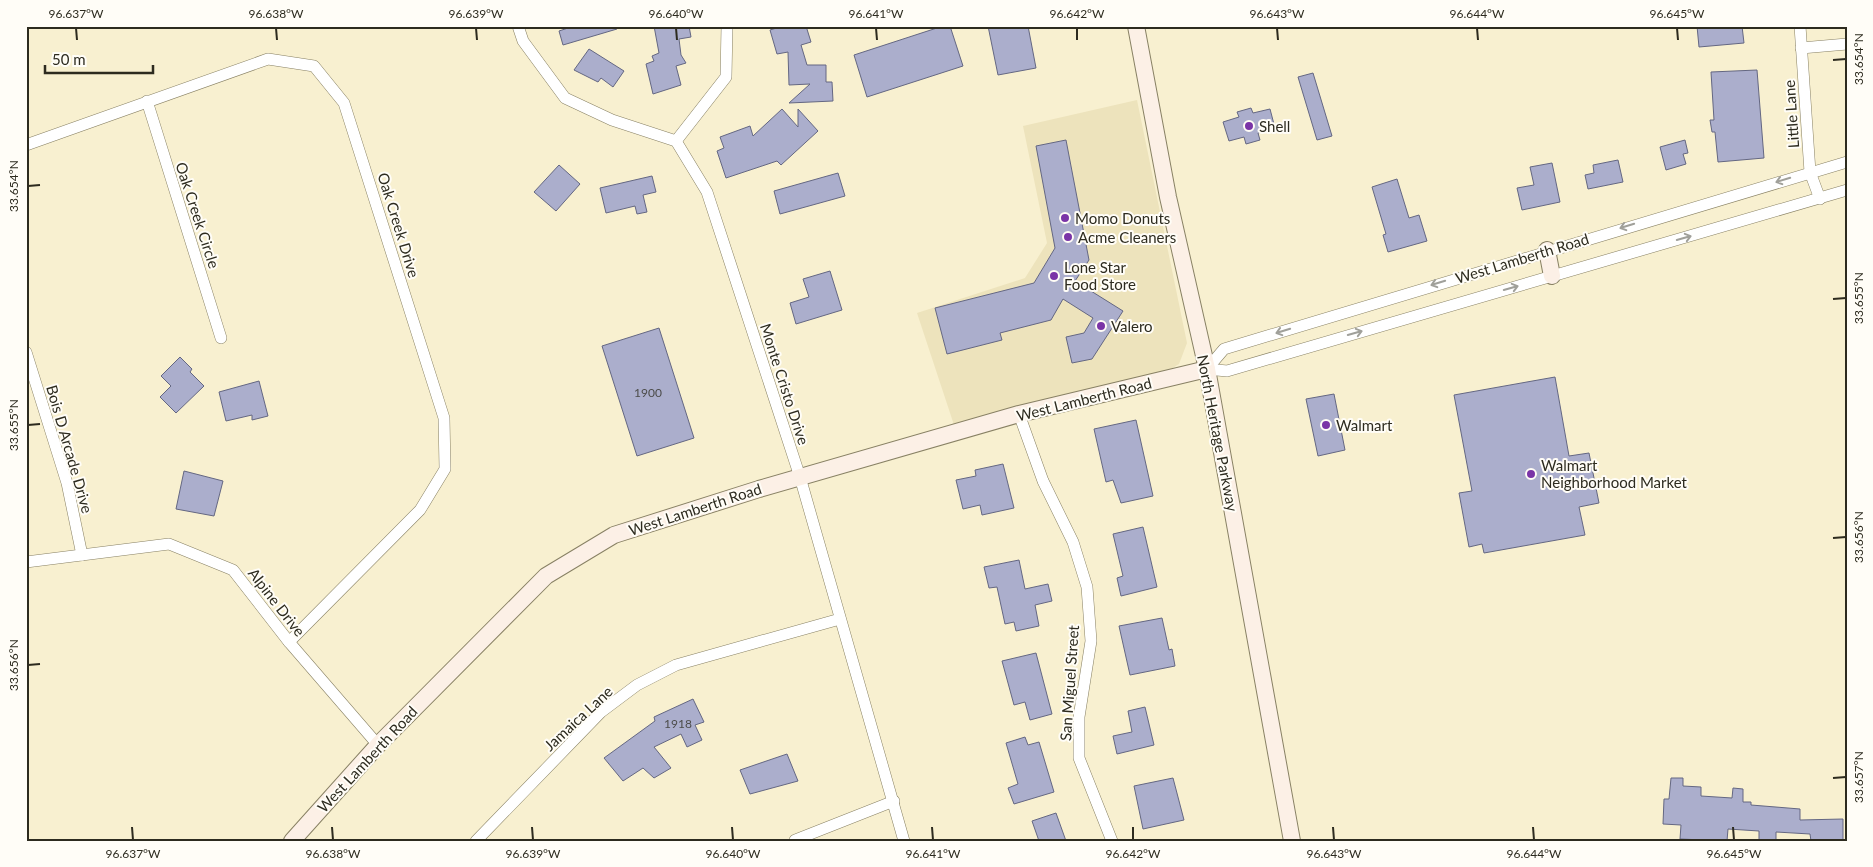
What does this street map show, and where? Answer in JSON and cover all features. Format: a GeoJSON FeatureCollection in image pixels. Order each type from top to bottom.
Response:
{"type":"FeatureCollection","features":[{"type":"Feature","properties":{"kind":"street"},"geometry":{"type":"LineString","coordinates":[[518,26],[523,41],[565,98],[612,120],[676,141],[726,77],[727,26]]}},
{"type":"Feature","properties":{"kind":"street","name":"North Heritage Parkway"},"geometry":{"type":"LineString","coordinates":[[1136,26],[1168,197],[1207,369],[1292,841]]}},
{"type":"Feature","properties":{"kind":"street","name":"Little Lane"},"geometry":{"type":"LineString","coordinates":[[1800,26],[1810,172],[1820,199]]}},
{"type":"Feature","properties":{"kind":"street"},"geometry":{"type":"LineString","coordinates":[[1801,48],[1847,44]]}},
{"type":"Feature","properties":{"kind":"street","name":"Oak Creek Drive"},"geometry":{"type":"LineString","coordinates":[[26,145],[268,58],[314,66],[344,102],[444,418],[445,470],[420,510],[289,642]]}},
{"type":"Feature","properties":{"kind":"street","name":"Oak Creek Circle"},"geometry":{"type":"LineString","coordinates":[[147,101],[221,338]]}},
{"type":"Feature","properties":{"kind":"street","name":"Monte Cristo Drive"},"geometry":{"type":"LineString","coordinates":[[676,141],[707,192],[800,477],[904,841]]}},
{"type":"Feature","properties":{"kind":"street","name":"West Lamberth Road"},"geometry":{"type":"LineString","coordinates":[[1207,369],[1224,349],[1547,250],[1847,162]]}},
{"type":"Feature","properties":{"kind":"street","name":"West Lamberth Road"},"geometry":{"type":"LineString","coordinates":[[292,841],[378,745],[546,576],[614,535],[800,477],[1019,414],[1207,369],[1228,370],[1847,190]]}},
{"type":"Feature","properties":{"kind":"street"},"geometry":{"type":"LineString","coordinates":[[1547,250],[1552,276]]}},
{"type":"Feature","properties":{"kind":"street","name":"Bois D Arcade Drive"},"geometry":{"type":"LineString","coordinates":[[26,352],[67,483],[82,555]]}},
{"type":"Feature","properties":{"kind":"street","name":"San Miguel Street"},"geometry":{"type":"LineString","coordinates":[[1019,414],[1043,481],[1073,542],[1087,587],[1090,641],[1079,717],[1079,758],[1112,841]]}},
{"type":"Feature","properties":{"kind":"street","name":"Alpine Drive"},"geometry":{"type":"LineString","coordinates":[[26,562],[169,544],[233,570],[289,642],[378,745]]}},
{"type":"Feature","properties":{"kind":"street","name":"Jamaica Lane"},"geometry":{"type":"LineString","coordinates":[[476,841],[601,712],[637,685],[676,665],[840,619]]}},
{"type":"Feature","properties":{"kind":"street"},"geometry":{"type":"LineString","coordinates":[[796,840],[894,801]]}},
{"type":"Feature","properties":{"kind":"shaded area"},"geometry":{"type":"Polygon","coordinates":[[[1137,100],[1187,343],[1179,364],[1171,369],[955,428],[917,313],[1025,278],[1047,243],[1023,126],[1137,100]]]}},
{"type":"Feature","properties":{"kind":"building"},"geometry":{"type":"Polygon","coordinates":[[[574,26],[616,26],[617,29],[563,45],[559,31],[574,26]]]}},
{"type":"Feature","properties":{"kind":"building"},"geometry":{"type":"Polygon","coordinates":[[[654,26],[689,26],[691,37],[679,39],[681,55],[686,63],[676,66],[681,85],[653,94],[646,64],[654,61],[652,56],[659,53],[654,26]]]}},
{"type":"Feature","properties":{"kind":"building"},"geometry":{"type":"Polygon","coordinates":[[[783,26],[806,26],[811,42],[801,45],[807,65],[826,65],[826,82],[832,82],[833,101],[789,103],[810,84],[789,85],[788,52],[777,54],[770,30],[783,26]]]}},
{"type":"Feature","properties":{"kind":"building"},"geometry":{"type":"Polygon","coordinates":[[[943,26],[950,26],[963,66],[867,97],[854,55],[943,26]]]}},
{"type":"Feature","properties":{"kind":"building"},"geometry":{"type":"Polygon","coordinates":[[[988,26],[1028,26],[1036,68],[998,75],[988,26]]]}},
{"type":"Feature","properties":{"kind":"building"},"geometry":{"type":"Polygon","coordinates":[[[1697,26],[1742,26],[1744,43],[1699,47],[1697,26]]]}},
{"type":"Feature","properties":{"kind":"building"},"geometry":{"type":"Polygon","coordinates":[[[589,49],[624,71],[613,87],[601,78],[598,82],[574,70],[589,49]]]}},
{"type":"Feature","properties":{"kind":"building"},"geometry":{"type":"Polygon","coordinates":[[[1757,70],[1764,158],[1718,162],[1715,132],[1712,132],[1710,120],[1714,120],[1711,72],[1757,70]]]}},
{"type":"Feature","properties":{"kind":"building"},"geometry":{"type":"Polygon","coordinates":[[[1313,73],[1332,136],[1317,140],[1298,77],[1313,73]]]}},
{"type":"Feature","properties":{"kind":"building","name":"Shell"},"geometry":{"type":"Polygon","coordinates":[[[1251,108],[1253,113],[1270,109],[1275,128],[1258,133],[1260,140],[1246,144],[1244,137],[1229,141],[1223,122],[1239,117],[1237,112],[1251,108]]]}},
{"type":"Feature","properties":{"kind":"building"},"geometry":{"type":"Polygon","coordinates":[[[782,109],[798,127],[798,109],[818,131],[781,165],[777,161],[726,178],[717,151],[724,148],[720,137],[750,126],[753,136],[782,109]]]}},
{"type":"Feature","properties":{"kind":"building"},"geometry":{"type":"Polygon","coordinates":[[[1066,140],[1089,260],[1075,281],[1123,311],[1092,359],[1072,363],[1066,337],[1084,333],[1093,318],[1063,299],[1051,320],[1000,333],[1002,340],[947,354],[935,308],[1034,283],[1055,248],[1036,146],[1066,140]]]}},
{"type":"Feature","properties":{"kind":"building"},"geometry":{"type":"Polygon","coordinates":[[[1685,140],[1688,153],[1683,154],[1686,164],[1666,170],[1660,147],[1685,140]]]}},
{"type":"Feature","properties":{"kind":"building"},"geometry":{"type":"Polygon","coordinates":[[[1618,160],[1623,182],[1588,189],[1585,175],[1594,173],[1593,165],[1618,160]]]}},
{"type":"Feature","properties":{"kind":"building"},"geometry":{"type":"Polygon","coordinates":[[[1552,163],[1560,202],[1522,210],[1517,188],[1534,185],[1530,167],[1552,163]]]}},
{"type":"Feature","properties":{"kind":"building"},"geometry":{"type":"Polygon","coordinates":[[[559,165],[580,184],[556,211],[534,192],[559,165]]]}},
{"type":"Feature","properties":{"kind":"building"},"geometry":{"type":"Polygon","coordinates":[[[838,173],[845,196],[780,214],[774,191],[838,173]]]}},
{"type":"Feature","properties":{"kind":"building"},"geometry":{"type":"Polygon","coordinates":[[[652,176],[656,192],[643,195],[647,212],[637,214],[635,206],[606,213],[600,188],[652,176]]]}},
{"type":"Feature","properties":{"kind":"building"},"geometry":{"type":"Polygon","coordinates":[[[1397,179],[1409,218],[1419,215],[1427,241],[1388,252],[1383,235],[1386,234],[1372,187],[1397,179]]]}},
{"type":"Feature","properties":{"kind":"building"},"geometry":{"type":"Polygon","coordinates":[[[830,271],[842,310],[796,324],[790,303],[809,297],[803,279],[830,271]]]}},
{"type":"Feature","properties":{"kind":"building"},"geometry":{"type":"Polygon","coordinates":[[[659,328],[694,438],[637,456],[602,346],[659,328]]]}},
{"type":"Feature","properties":{"kind":"building"},"geometry":{"type":"Polygon","coordinates":[[[180,357],[192,369],[190,372],[204,386],[176,413],[160,397],[171,386],[161,376],[180,357]]]}},
{"type":"Feature","properties":{"kind":"building","name":"Walmart Neighborhood Market"},"geometry":{"type":"Polygon","coordinates":[[[1555,377],[1569,456],[1589,453],[1599,503],[1579,507],[1585,535],[1484,553],[1482,544],[1469,547],[1459,493],[1472,491],[1454,395],[1555,377]]]}},
{"type":"Feature","properties":{"kind":"building"},"geometry":{"type":"Polygon","coordinates":[[[259,381],[268,416],[252,420],[252,415],[226,421],[219,392],[259,381]]]}},
{"type":"Feature","properties":{"kind":"building","name":"Walmart"},"geometry":{"type":"Polygon","coordinates":[[[1334,394],[1345,450],[1318,456],[1306,399],[1334,394]]]}},
{"type":"Feature","properties":{"kind":"building"},"geometry":{"type":"Polygon","coordinates":[[[1136,420],[1153,496],[1121,503],[1113,480],[1106,482],[1094,429],[1136,420]]]}},
{"type":"Feature","properties":{"kind":"building"},"geometry":{"type":"Polygon","coordinates":[[[1003,464],[1014,508],[982,515],[980,505],[963,509],[956,480],[976,476],[975,470],[1003,464]]]}},
{"type":"Feature","properties":{"kind":"building"},"geometry":{"type":"Polygon","coordinates":[[[184,471],[223,481],[214,516],[176,509],[184,471]]]}},
{"type":"Feature","properties":{"kind":"building"},"geometry":{"type":"Polygon","coordinates":[[[1143,527],[1157,587],[1121,596],[1117,578],[1123,576],[1113,534],[1143,527]]]}},
{"type":"Feature","properties":{"kind":"building"},"geometry":{"type":"Polygon","coordinates":[[[1019,560],[1025,589],[1048,584],[1052,601],[1035,605],[1039,626],[1016,631],[1014,622],[1005,624],[997,587],[989,588],[984,567],[1019,560]]]}},
{"type":"Feature","properties":{"kind":"building"},"geometry":{"type":"Polygon","coordinates":[[[1162,618],[1169,650],[1172,649],[1175,666],[1130,675],[1119,626],[1162,618]]]}},
{"type":"Feature","properties":{"kind":"building"},"geometry":{"type":"Polygon","coordinates":[[[1036,653],[1052,714],[1030,720],[1025,702],[1014,705],[1002,661],[1036,653]]]}},
{"type":"Feature","properties":{"kind":"building"},"geometry":{"type":"Polygon","coordinates":[[[693,699],[704,722],[695,725],[702,740],[687,747],[681,734],[654,747],[671,768],[654,778],[643,768],[623,781],[604,758],[655,721],[654,717],[693,699]]]}},
{"type":"Feature","properties":{"kind":"building"},"geometry":{"type":"Polygon","coordinates":[[[1145,707],[1154,745],[1117,754],[1113,736],[1132,732],[1128,711],[1145,707]]]}},
{"type":"Feature","properties":{"kind":"building"},"geometry":{"type":"Polygon","coordinates":[[[1025,737],[1028,745],[1039,742],[1054,792],[1014,804],[1008,788],[1018,784],[1006,743],[1025,737]]]}},
{"type":"Feature","properties":{"kind":"building"},"geometry":{"type":"Polygon","coordinates":[[[787,754],[798,781],[750,794],[740,770],[787,754]]]}},
{"type":"Feature","properties":{"kind":"building"},"geometry":{"type":"Polygon","coordinates":[[[1173,778],[1184,820],[1143,829],[1134,786],[1173,778]]]}},
{"type":"Feature","properties":{"kind":"building"},"geometry":{"type":"Polygon","coordinates":[[[1671,778],[1683,778],[1683,786],[1701,787],[1701,796],[1732,798],[1733,788],[1743,789],[1743,802],[1751,802],[1751,805],[1800,809],[1800,820],[1843,819],[1843,841],[1811,841],[1810,834],[1776,832],[1776,841],[1759,841],[1759,831],[1728,829],[1727,841],[1680,839],[1681,825],[1663,824],[1664,799],[1669,799],[1671,778]]]}},
{"type":"Feature","properties":{"kind":"building"},"geometry":{"type":"Polygon","coordinates":[[[1056,813],[1066,841],[1039,841],[1032,821],[1056,813]]]}},
{"type":"Feature","properties":{"kind":"place","name":"Shell"},"geometry":{"type":"Point","coordinates":[1249,126]}},
{"type":"Feature","properties":{"kind":"place","name":"Momo Donuts"},"geometry":{"type":"Point","coordinates":[1065,218]}},
{"type":"Feature","properties":{"kind":"place","name":"Acme Cleaners"},"geometry":{"type":"Point","coordinates":[1068,237]}},
{"type":"Feature","properties":{"kind":"place","name":"Lone Star Food Store"},"geometry":{"type":"Point","coordinates":[1054,276]}},
{"type":"Feature","properties":{"kind":"place","name":"Valero"},"geometry":{"type":"Point","coordinates":[1101,326]}},
{"type":"Feature","properties":{"kind":"place","name":"Walmart"},"geometry":{"type":"Point","coordinates":[1326,425]}},
{"type":"Feature","properties":{"kind":"place","name":"Walmart Neighborhood Market"},"geometry":{"type":"Point","coordinates":[1531,474]}}]}
